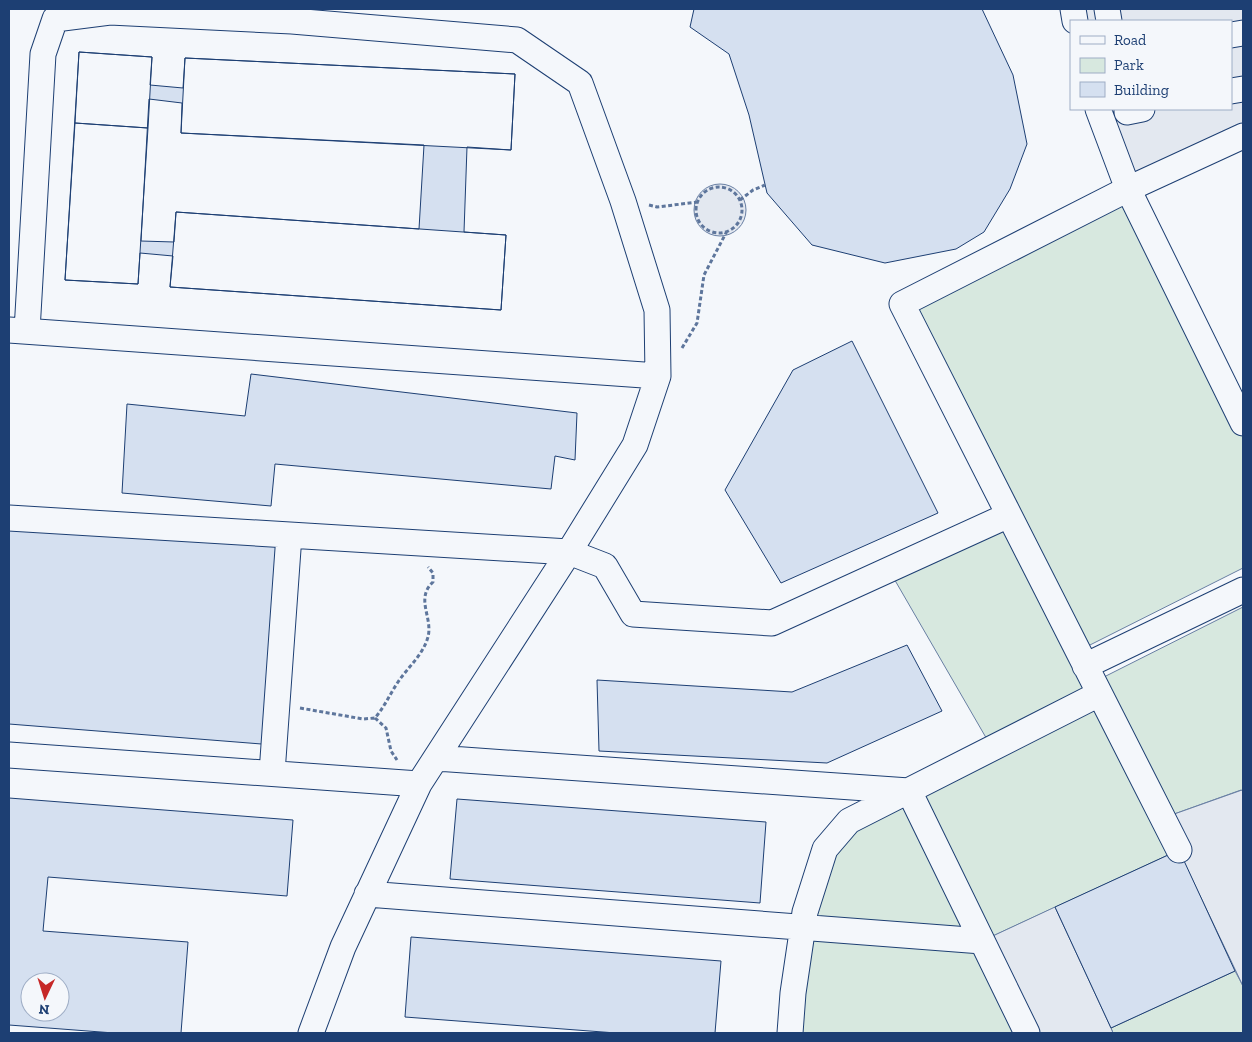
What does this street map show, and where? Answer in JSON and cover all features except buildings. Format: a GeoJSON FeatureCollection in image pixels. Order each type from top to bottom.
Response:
{"type":"FeatureCollection","features":[{"type":"Feature","properties":{"kind":"lane"},"geometry":{"type":"LineString","coordinates":[[311,1033],[342,947],[419,784],[569,552],[635,445],[658,376],[657,310],[623,202],[580,83],[517,40],[292,21],[110,12],[55,19],[43,54],[18,331],[658,376]]}},
{"type":"Feature","properties":{"kind":"lane"},"geometry":{"type":"LineString","coordinates":[[1098,110],[1128,190],[1243,423]]}},
{"type":"Feature","properties":{"kind":"lane"},"geometry":{"type":"LineString","coordinates":[[1180,850],[902,304],[1128,190],[1243,136]]}},
{"type":"Feature","properties":{"kind":"lane"},"geometry":{"type":"LineString","coordinates":[[9,518],[569,552],[605,566],[634,614],[772,623],[1009,515]]}},
{"type":"Feature","properties":{"kind":"lane"},"geometry":{"type":"LineString","coordinates":[[272,773],[289,535]]}},
{"type":"Feature","properties":{"kind":"lane"},"geometry":{"type":"LineString","coordinates":[[1085,666],[1243,590]]}},
{"type":"Feature","properties":{"kind":"lane"},"geometry":{"type":"LineString","coordinates":[[790,1033],[793,993],[805,912],[825,850],[849,821],[1099,694]]}},
{"type":"Feature","properties":{"kind":"lane"},"geometry":{"type":"LineString","coordinates":[[9,755],[419,784]]}},
{"type":"Feature","properties":{"kind":"lane"},"geometry":{"type":"LineString","coordinates":[[436,758],[908,790]]}},
{"type":"Feature","properties":{"kind":"lane"},"geometry":{"type":"LineString","coordinates":[[908,790],[1027,1033]]}},
{"type":"Feature","properties":{"kind":"lane"},"geometry":{"type":"LineString","coordinates":[[367,894],[982,941]]}},
{"type":"Feature","properties":{"kind":"path"},"geometry":{"type":"LineString","coordinates":[[740,200],[765,185]]}},
{"type":"Feature","properties":{"kind":"path"},"geometry":{"type":"LineString","coordinates":[[718,187],[733,191],[740,200],[741,218],[737,225],[727,231],[717,233],[709,231],[703,226],[697,213],[698,202],[704,193],[711,189],[718,187]]}},
{"type":"Feature","properties":{"kind":"path"},"geometry":{"type":"LineString","coordinates":[[623,202],[642,203],[658,207],[698,202]]}},
{"type":"Feature","properties":{"kind":"path"},"geometry":{"type":"LineString","coordinates":[[658,376],[672,367],[697,323],[704,275],[727,231]]}},
{"type":"Feature","properties":{"kind":"path"},"geometry":{"type":"LineString","coordinates":[[277,704],[363,719],[375,718],[384,707],[399,681],[420,654],[428,636],[428,618],[424,601],[427,588],[433,582],[433,574],[426,563],[422,544]]}},
{"type":"Feature","properties":{"kind":"path"},"geometry":{"type":"LineString","coordinates":[[375,718],[386,728],[391,751],[419,784]]}},
{"type":"Feature","properties":{"kind":"green space"},"geometry":{"type":"Polygon","coordinates":[[[1128,189],[1243,423],[1243,568],[1078,651],[1094,682],[1243,607],[1243,793],[1241,790],[1163,818],[1179,850],[982,941],[1027,1033],[790,1033],[825,849],[992,748],[889,570],[1008,515],[902,304],[1128,189]]]}},
{"type":"Feature","properties":{"kind":"green space"},"geometry":{"type":"Polygon","coordinates":[[[1235,971],[1243,986],[1243,1033],[1113,1033],[1111,1028],[1235,971]]]}},
{"type":"Feature","properties":{"kind":"shaded area"},"geometry":{"type":"Polygon","coordinates":[[[1073,9],[1243,9],[1243,136],[1128,189],[1098,110],[1232,110],[1232,20],[1075,20],[1073,9]]]}},
{"type":"Feature","properties":{"kind":"shaded area"},"geometry":{"type":"Polygon","coordinates":[[[720,184],[730,186],[738,192],[744,200],[746,210],[744,220],[738,228],[730,234],[720,236],[710,234],[702,228],[696,220],[694,210],[696,200],[702,192],[710,186],[720,184]]]}},
{"type":"Feature","properties":{"kind":"shaded area"},"geometry":{"type":"Polygon","coordinates":[[[1242,790],[1243,793],[1243,986],[1163,818],[1242,790]]]}},
{"type":"Feature","properties":{"kind":"shaded area"},"geometry":{"type":"Polygon","coordinates":[[[1055,907],[1113,1033],[1027,1033],[982,941],[1055,907]]]}}]}
